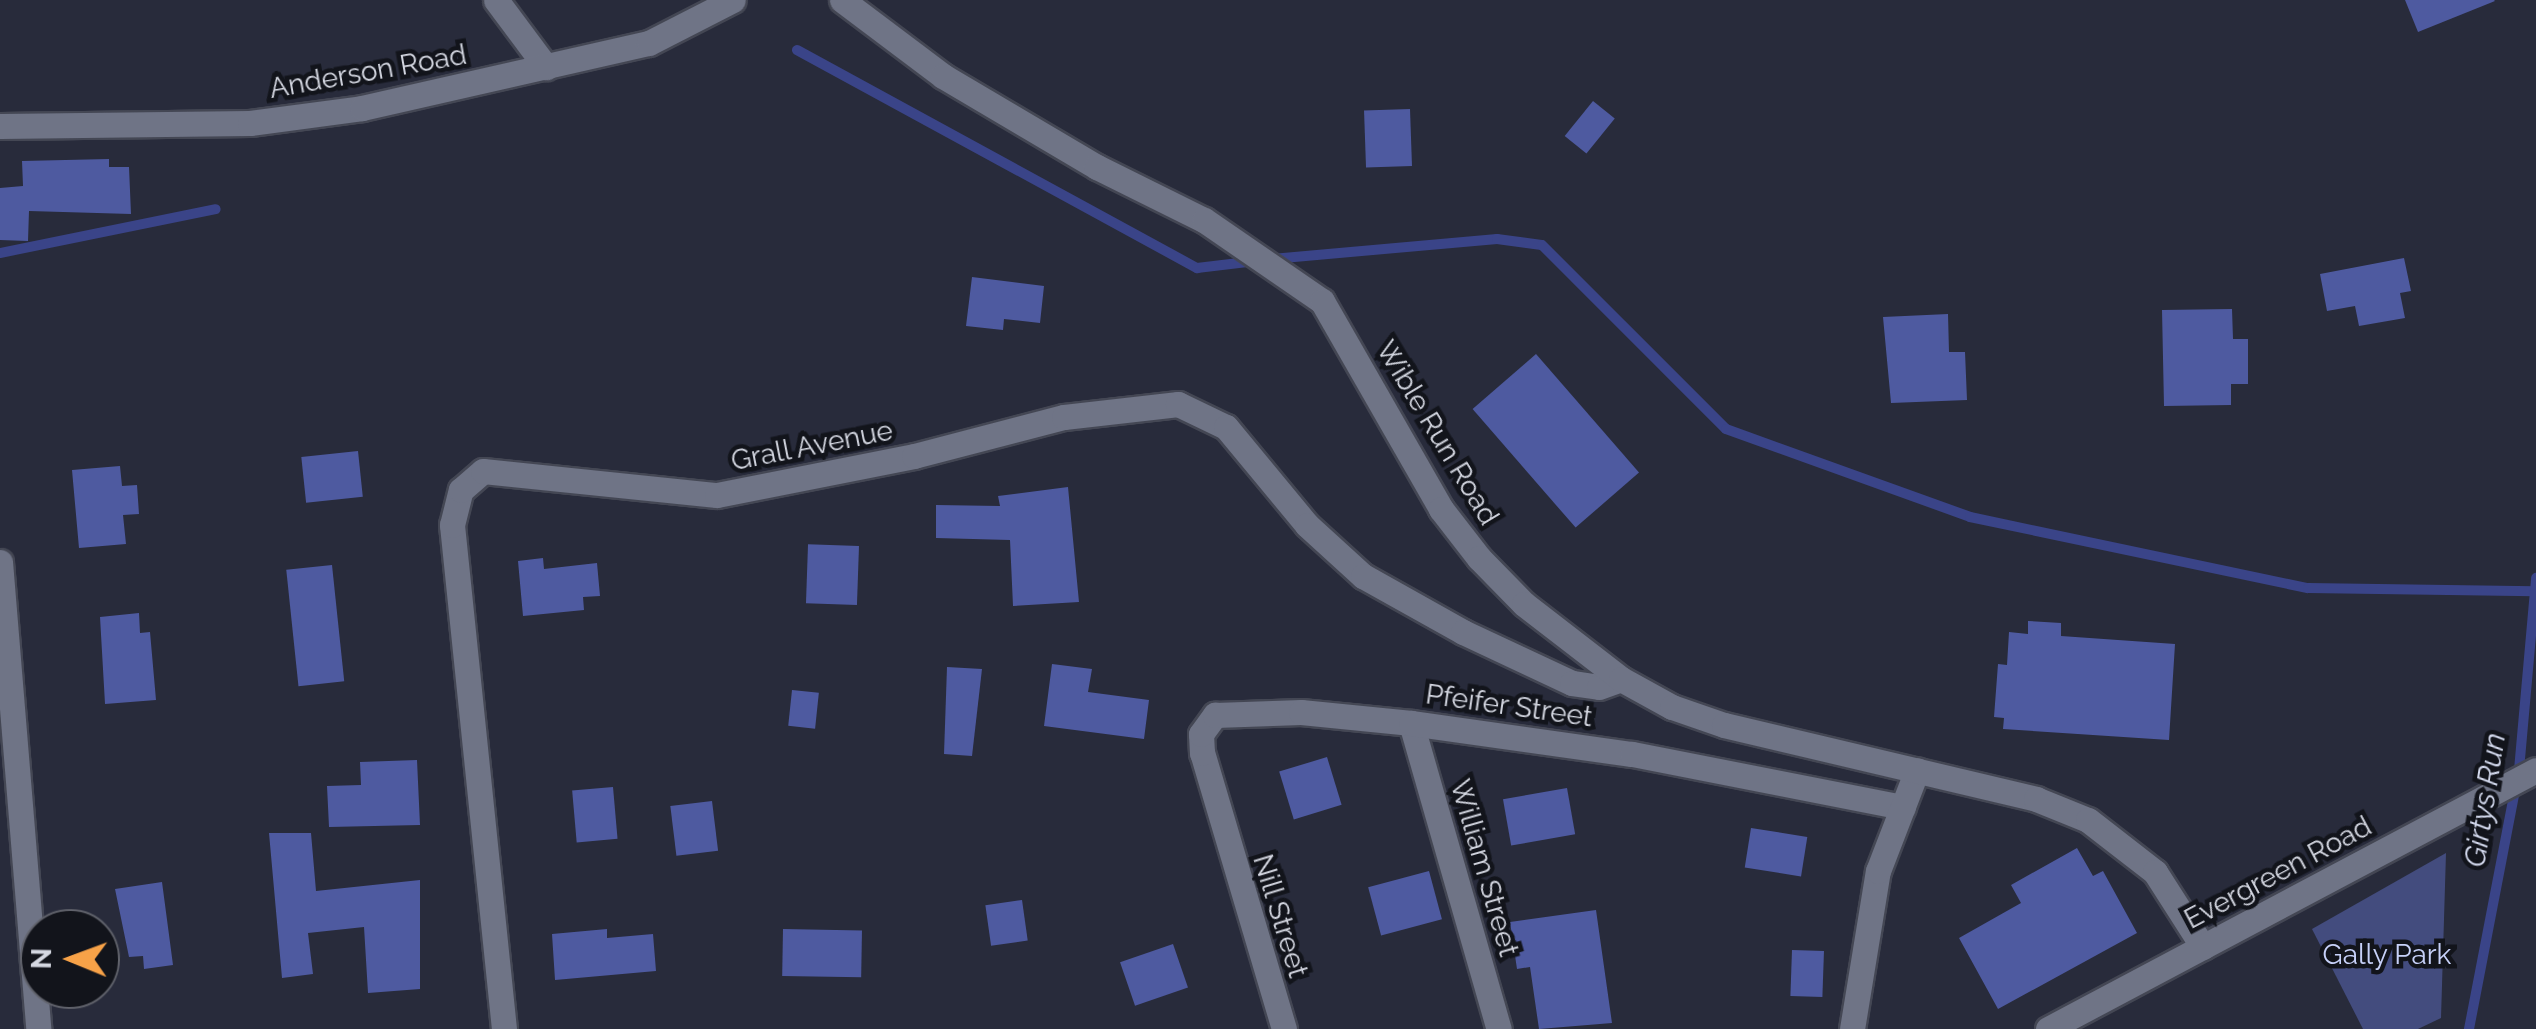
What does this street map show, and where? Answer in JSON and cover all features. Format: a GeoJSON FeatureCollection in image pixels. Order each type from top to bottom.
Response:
{"type":"FeatureCollection","features":[{"type":"Feature","properties":{"kind":"street"},"geometry":{"type":"LineString","coordinates":[[496,0],[546,67]]}},
{"type":"Feature","properties":{"kind":"street","name":"Anderson Road"},"geometry":{"type":"LineString","coordinates":[[0,126],[250,124],[362,108],[649,44],[732,0]]}},
{"type":"Feature","properties":{"kind":"street","name":"Wible Run Road"},"geometry":{"type":"LineString","coordinates":[[842,0],[1012,119],[1229,238],[1322,301],[1442,508],[1479,558],[1524,604],[1621,679],[1672,708],[1724,725],[1917,770],[2088,820],[2155,872],[2203,947]]}},
{"type":"Feature","properties":{"kind":"street","name":"Grall Avenue"},"geometry":{"type":"LineString","coordinates":[[504,1029],[452,525],[461,490],[484,472],[716,495],[896,460],[1064,417],[1178,404],[1226,428],[1307,526],[1363,576],[1463,632],[1572,683],[1599,688],[1621,679]]}},
{"type":"Feature","properties":{"kind":"street"},"geometry":{"type":"LineString","coordinates":[[0,562],[38,1029]]}},
{"type":"Feature","properties":{"kind":"street","name":"Pfeifer Street"},"geometry":{"type":"LineString","coordinates":[[1220,821],[1201,734],[1215,715],[1300,712],[1412,723],[1632,754],[1903,807]]}},
{"type":"Feature","properties":{"kind":"street","name":"William Street"},"geometry":{"type":"LineString","coordinates":[[1412,723],[1499,1029]]}},
{"type":"Feature","properties":{"kind":"street"},"geometry":{"type":"LineString","coordinates":[[1852,1029],[1863,932],[1917,770]]}},
{"type":"Feature","properties":{"kind":"street","name":"Evergreen Road"},"geometry":{"type":"LineString","coordinates":[[2048,1029],[2536,770]]}},
{"type":"Feature","properties":{"kind":"street","name":"Nill Street"},"geometry":{"type":"LineString","coordinates":[[1220,821],[1284,1029]]}},
{"type":"Feature","properties":{"kind":"green space","name":"Gally Park"},"geometry":{"type":"Polygon","coordinates":[[[2446,853],[2441,1018],[2418,1029],[2363,1029],[2312,929],[2446,853]]]}},
{"type":"Feature","properties":{"kind":"building"},"geometry":{"type":"Polygon","coordinates":[[[2405,0],[2494,0],[2495,1],[2418,32],[2405,0]]]}},
{"type":"Feature","properties":{"kind":"building"},"geometry":{"type":"Polygon","coordinates":[[[1593,101],[1615,119],[1586,154],[1565,136],[1593,101]]]}},
{"type":"Feature","properties":{"kind":"building"},"geometry":{"type":"Polygon","coordinates":[[[1410,109],[1412,166],[1366,168],[1364,111],[1410,109]]]}},
{"type":"Feature","properties":{"kind":"building"},"geometry":{"type":"Polygon","coordinates":[[[109,159],[109,167],[129,167],[131,214],[29,211],[28,241],[0,240],[0,188],[23,186],[22,161],[109,159]]]}},
{"type":"Feature","properties":{"kind":"building"},"geometry":{"type":"Polygon","coordinates":[[[2404,258],[2411,291],[2400,293],[2405,318],[2359,326],[2355,306],[2327,311],[2320,274],[2404,258]]]}},
{"type":"Feature","properties":{"kind":"building"},"geometry":{"type":"Polygon","coordinates":[[[972,277],[1044,286],[1040,323],[1004,319],[1003,330],[966,326],[972,277]]]}},
{"type":"Feature","properties":{"kind":"building"},"geometry":{"type":"Polygon","coordinates":[[[2232,309],[2233,339],[2248,339],[2248,384],[2231,384],[2231,405],[2164,406],[2162,310],[2232,309]]]}},
{"type":"Feature","properties":{"kind":"building"},"geometry":{"type":"Polygon","coordinates":[[[1948,314],[1949,352],[1965,352],[1967,400],[1891,403],[1883,317],[1948,314]]]}},
{"type":"Feature","properties":{"kind":"building"},"geometry":{"type":"Polygon","coordinates":[[[1536,354],[1639,472],[1576,528],[1473,409],[1536,354]]]}},
{"type":"Feature","properties":{"kind":"building"},"geometry":{"type":"Polygon","coordinates":[[[358,451],[363,497],[306,503],[301,457],[358,451]]]}},
{"type":"Feature","properties":{"kind":"building"},"geometry":{"type":"Polygon","coordinates":[[[120,466],[122,486],[137,485],[139,514],[123,515],[126,544],[79,548],[72,470],[120,466]]]}},
{"type":"Feature","properties":{"kind":"building"},"geometry":{"type":"Polygon","coordinates":[[[1068,487],[1079,602],[1013,606],[1010,540],[936,538],[936,505],[1000,506],[998,496],[1068,487]]]}},
{"type":"Feature","properties":{"kind":"building"},"geometry":{"type":"Polygon","coordinates":[[[808,544],[859,546],[857,605],[806,603],[808,544]]]}},
{"type":"Feature","properties":{"kind":"building"},"geometry":{"type":"Polygon","coordinates":[[[543,558],[544,569],[597,563],[600,596],[583,597],[584,610],[523,616],[518,561],[543,558]]]}},
{"type":"Feature","properties":{"kind":"building"},"geometry":{"type":"Polygon","coordinates":[[[332,565],[344,681],[298,686],[286,570],[332,565]]]}},
{"type":"Feature","properties":{"kind":"building"},"geometry":{"type":"Polygon","coordinates":[[[139,613],[140,633],[150,632],[156,700],[105,704],[100,617],[139,613]]]}},
{"type":"Feature","properties":{"kind":"building"},"geometry":{"type":"Polygon","coordinates":[[[2028,621],[2061,623],[2061,636],[2175,644],[2169,740],[2003,729],[2004,718],[1994,717],[1998,664],[2007,665],[2009,632],[2028,634],[2028,621]]]}},
{"type":"Feature","properties":{"kind":"building"},"geometry":{"type":"Polygon","coordinates":[[[1052,664],[1092,669],[1088,692],[1149,700],[1144,739],[1044,726],[1052,664]]]}},
{"type":"Feature","properties":{"kind":"building"},"geometry":{"type":"Polygon","coordinates":[[[947,667],[982,669],[972,756],[944,754],[947,667]]]}},
{"type":"Feature","properties":{"kind":"building"},"geometry":{"type":"Polygon","coordinates":[[[792,690],[819,693],[815,729],[788,726],[792,690]]]}},
{"type":"Feature","properties":{"kind":"building"},"geometry":{"type":"Polygon","coordinates":[[[1327,757],[1342,805],[1294,819],[1279,772],[1327,757]]]}},
{"type":"Feature","properties":{"kind":"building"},"geometry":{"type":"Polygon","coordinates":[[[417,760],[420,825],[329,827],[327,786],[361,785],[360,762],[417,760]]]}},
{"type":"Feature","properties":{"kind":"building"},"geometry":{"type":"Polygon","coordinates":[[[613,787],[618,839],[577,842],[572,791],[613,787]]]}},
{"type":"Feature","properties":{"kind":"building"},"geometry":{"type":"Polygon","coordinates":[[[1567,788],[1575,834],[1511,846],[1503,799],[1567,788]]]}},
{"type":"Feature","properties":{"kind":"building"},"geometry":{"type":"Polygon","coordinates":[[[712,801],[718,851],[676,856],[670,806],[712,801]]]}},
{"type":"Feature","properties":{"kind":"building"},"geometry":{"type":"Polygon","coordinates":[[[1751,828],[1807,837],[1801,876],[1745,868],[1751,828]]]}},
{"type":"Feature","properties":{"kind":"building"},"geometry":{"type":"Polygon","coordinates":[[[269,833],[311,833],[316,891],[420,880],[420,989],[368,993],[364,927],[308,933],[313,974],[282,978],[269,833]]]}},
{"type":"Feature","properties":{"kind":"building"},"geometry":{"type":"Polygon","coordinates":[[[2077,848],[2093,876],[2103,871],[2137,933],[1998,1009],[1959,938],[2021,903],[2011,885],[2077,848]]]}},
{"type":"Feature","properties":{"kind":"building"},"geometry":{"type":"Polygon","coordinates":[[[1429,871],[1442,919],[1381,936],[1368,887],[1429,871]]]}},
{"type":"Feature","properties":{"kind":"building"},"geometry":{"type":"Polygon","coordinates":[[[162,882],[173,965],[144,969],[143,956],[129,957],[115,889],[162,882]]]}},
{"type":"Feature","properties":{"kind":"building"},"geometry":{"type":"Polygon","coordinates":[[[1022,900],[1028,941],[991,946],[985,905],[1022,900]]]}},
{"type":"Feature","properties":{"kind":"building"},"geometry":{"type":"Polygon","coordinates":[[[1596,910],[1612,1023],[1539,1029],[1530,967],[1517,969],[1510,922],[1596,910]]]}},
{"type":"Feature","properties":{"kind":"building"},"geometry":{"type":"Polygon","coordinates":[[[607,929],[607,938],[653,934],[656,971],[555,980],[552,934],[607,929]]]}},
{"type":"Feature","properties":{"kind":"building"},"geometry":{"type":"Polygon","coordinates":[[[783,929],[862,930],[861,977],[782,976],[783,929]]]}},
{"type":"Feature","properties":{"kind":"building"},"geometry":{"type":"Polygon","coordinates":[[[1173,944],[1188,987],[1135,1006],[1120,962],[1173,944]]]}},
{"type":"Feature","properties":{"kind":"building"},"geometry":{"type":"Polygon","coordinates":[[[1792,950],[1824,951],[1822,997],[1790,996],[1792,950]]]}},
{"type":"Feature","properties":{"kind":"waterway"},"geometry":{"type":"LineString","coordinates":[[797,50],[1197,268],[1256,261]]}},
{"type":"Feature","properties":{"kind":"waterway"},"geometry":{"type":"LineString","coordinates":[[0,253],[216,209]]}},
{"type":"Feature","properties":{"kind":"waterway"},"geometry":{"type":"LineString","coordinates":[[1272,259],[1497,239],[1542,245],[1726,429],[1970,517],[2308,588],[2535,591]]}},
{"type":"Feature","properties":{"kind":"waterway","name":"Girtys Run"},"geometry":{"type":"LineString","coordinates":[[2469,1029],[2519,770],[2536,578]]}}]}
